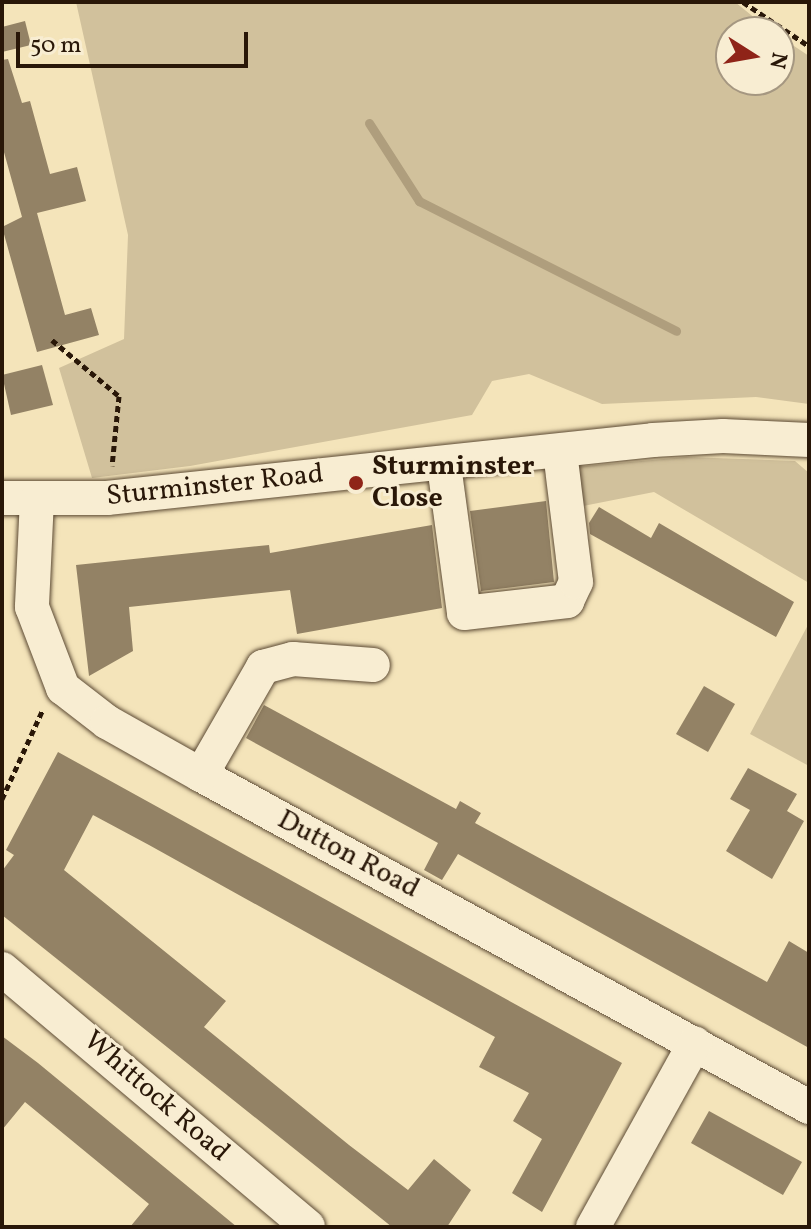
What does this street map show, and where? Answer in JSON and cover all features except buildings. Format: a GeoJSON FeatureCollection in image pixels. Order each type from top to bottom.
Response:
{"type":"FeatureCollection","features":[{"type":"Feature","properties":{"kind":"street","name":"Sturminster Road"},"geometry":{"type":"LineString","coordinates":[[2,498],[107,498],[723,436],[809,440]]}},
{"type":"Feature","properties":{"kind":"street"},"geometry":{"type":"LineString","coordinates":[[444,465],[464,613],[567,601],[576,582],[560,451]]}},
{"type":"Feature","properties":{"kind":"street","name":"Dutton Road"},"geometry":{"type":"LineString","coordinates":[[37,499],[32,607],[63,688],[107,722],[201,775],[809,1107]]}},
{"type":"Feature","properties":{"kind":"street"},"geometry":{"type":"LineString","coordinates":[[201,775],[263,667],[293,659],[373,665]]}},
{"type":"Feature","properties":{"kind":"street","name":"Whittock Road"},"geometry":{"type":"LineString","coordinates":[[2,969],[308,1227]]}},
{"type":"Feature","properties":{"kind":"street"},"geometry":{"type":"LineString","coordinates":[[593,1227],[695,1043]]}},
{"type":"Feature","properties":{"kind":"path"},"geometry":{"type":"LineString","coordinates":[[743,2],[809,46]]}},
{"type":"Feature","properties":{"kind":"path"},"geometry":{"type":"LineString","coordinates":[[52,340],[119,396],[107,498]]}},
{"type":"Feature","properties":{"kind":"path"},"geometry":{"type":"LineString","coordinates":[[2,799],[45,705]]}},
{"type":"Feature","properties":{"kind":"shaded area"},"geometry":{"type":"Polygon","coordinates":[[[76,2],[735,2],[752,16],[715,16],[715,96],[795,96],[795,47],[809,56],[809,404],[756,397],[602,404],[529,374],[492,381],[472,415],[190,466],[92,478],[59,368],[124,339],[128,235],[76,2]]]}},
{"type":"Feature","properties":{"kind":"shaded area"},"geometry":{"type":"Polygon","coordinates":[[[686,457],[795,461],[809,473],[809,583],[654,492],[578,507],[575,467],[686,457]]]}},
{"type":"Feature","properties":{"kind":"shaded area"},"geometry":{"type":"Polygon","coordinates":[[[809,623],[809,766],[750,734],[809,623]]]}},
{"type":"Feature","properties":{"kind":"waterway"},"geometry":{"type":"LineString","coordinates":[[369,123],[419,201],[676,331]]}},
{"type":"Feature","properties":{"kind":"place","name":"Sturminster Close"},"geometry":{"type":"Point","coordinates":[356,483]}}]}
